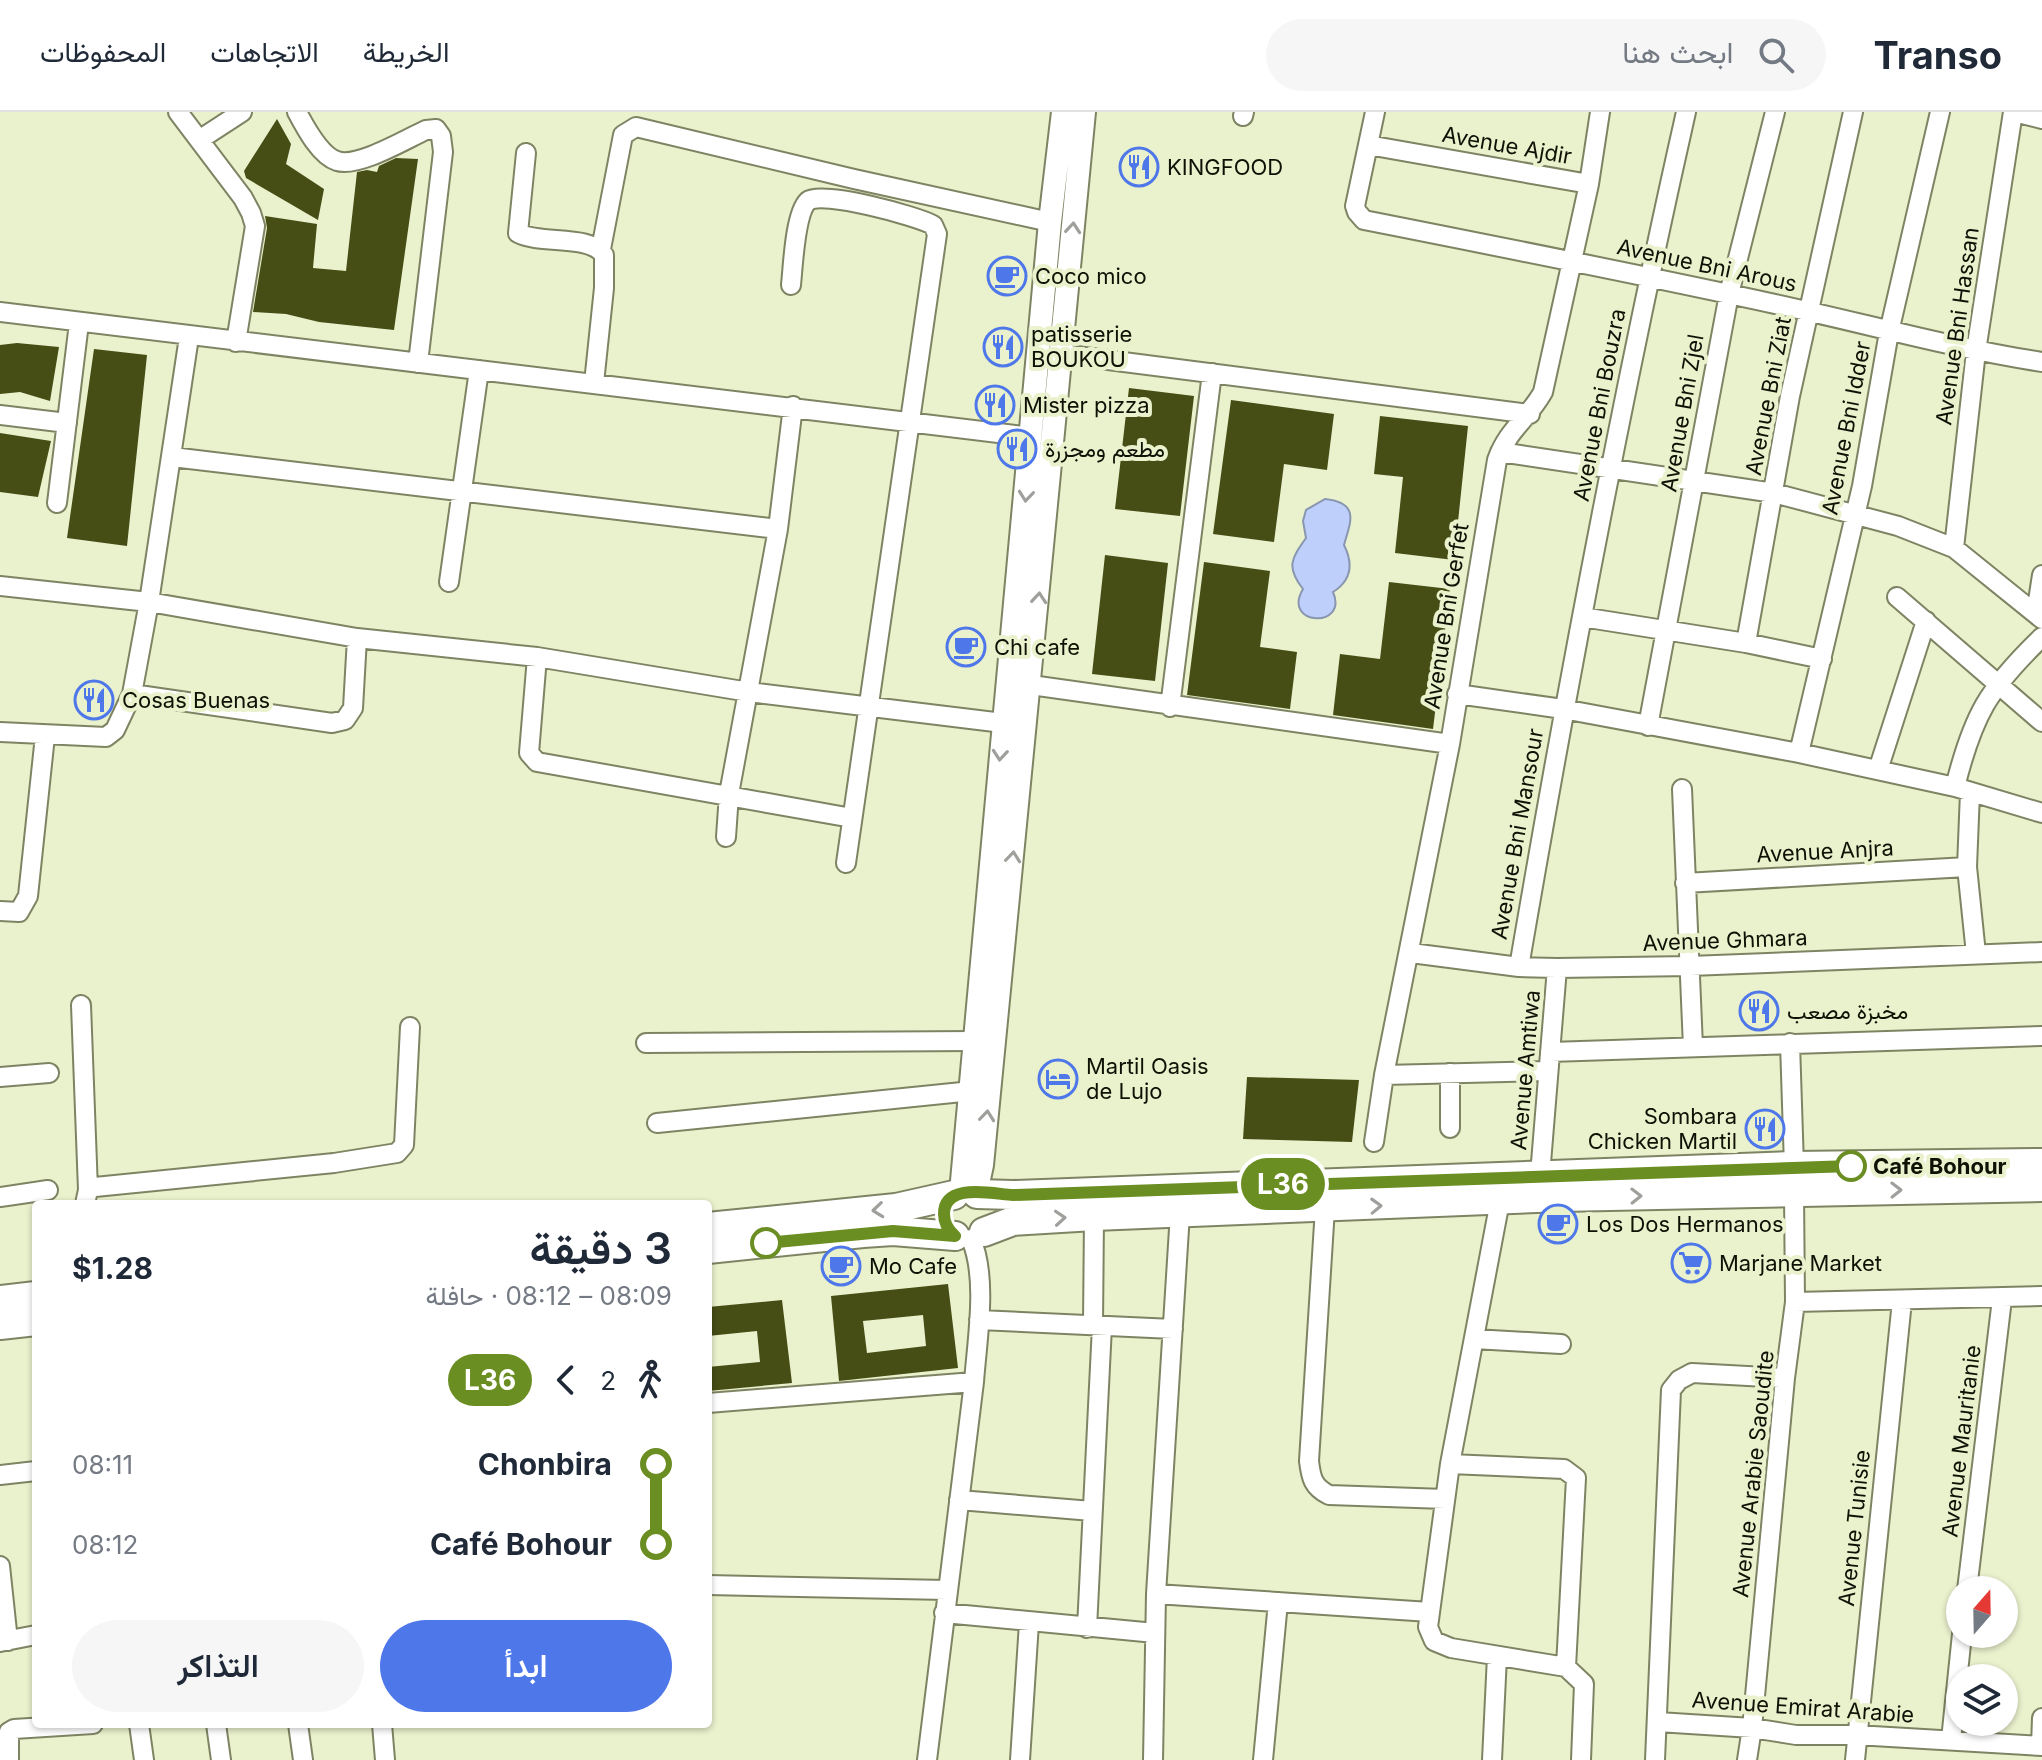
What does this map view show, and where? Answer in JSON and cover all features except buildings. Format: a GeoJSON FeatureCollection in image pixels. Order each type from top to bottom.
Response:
{"type":"FeatureCollection","features":[{"type":"Feature","properties":{"kind":"main road"},"geometry":{"type":"LineString","coordinates":[[712,1249],[893,1231],[970,1236],[1013,1221],[1500,1201],[2042,1163]]}},
{"type":"Feature","properties":{"kind":"main road"},"geometry":{"type":"LineString","coordinates":[[712,1227],[896,1208],[967,1193],[1013,1195],[1540,1175],[2042,1187]]}},
{"type":"Feature","properties":{"kind":"main road"},"geometry":{"type":"LineString","coordinates":[[967,1193],[984,1198],[991,1211],[989,1226],[970,1236],[945,1224],[943,1216],[948,1201],[967,1193]]}},
{"type":"Feature","properties":{"kind":"main road"},"geometry":{"type":"LineString","coordinates":[[0,1300],[32,1296]]}},
{"type":"Feature","properties":{"kind":"main road"},"geometry":{"type":"LineString","coordinates":[[0,1325],[32,1321]]}},
{"type":"Feature","properties":{"kind":"street"},"geometry":{"type":"LineString","coordinates":[[178,112],[243,198],[255,226],[236,342]]}},
{"type":"Feature","properties":{"kind":"street"},"geometry":{"type":"LineString","coordinates":[[199,140],[242,112]]}},
{"type":"Feature","properties":{"kind":"street"},"geometry":{"type":"LineString","coordinates":[[297,112],[327,155],[341,162],[359,160],[426,130],[436,129],[441,136],[443,152],[418,363]]}},
{"type":"Feature","properties":{"kind":"street"},"geometry":{"type":"LineString","coordinates":[[967,1193],[975,1041],[1003,723],[1063,112]]}},
{"type":"Feature","properties":{"kind":"street"},"geometry":{"type":"LineString","coordinates":[[967,1193],[981,1176],[1031,685],[1084,112]]}},
{"type":"Feature","properties":{"kind":"street"},"geometry":{"type":"LineString","coordinates":[[1368,145],[1375,112]]}},
{"type":"Feature","properties":{"kind":"street","name":"Avenue Bni Gerfet"},"geometry":{"type":"LineString","coordinates":[[1374,1142],[1384,1075],[1411,953],[1450,744],[1500,452],[1505,438],[1530,414],[1543,392],[1589,184],[1600,112]]}},
{"type":"Feature","properties":{"kind":"street","name":"Avenue Bni Bouzra"},"geometry":{"type":"LineString","coordinates":[[1563,709],[1649,276],[1686,112]]}},
{"type":"Feature","properties":{"kind":"street","name":"Avenue Bni Zjel"},"geometry":{"type":"LineString","coordinates":[[1648,726],[1729,294],[1775,112]]}},
{"type":"Feature","properties":{"kind":"street","name":"Avenue Bni Ziat"},"geometry":{"type":"LineString","coordinates":[[1746,643],[1790,396],[1853,112]]}},
{"type":"Feature","properties":{"kind":"street","name":"Avenue Bni Idder"},"geometry":{"type":"LineString","coordinates":[[1799,753],[1862,486],[1889,332],[1940,112]]}},
{"type":"Feature","properties":{"kind":"street"},"geometry":{"type":"LineString","coordinates":[[2014,112],[2042,119]]}},
{"type":"Feature","properties":{"kind":"street","name":"Avenue Bni Hassan"},"geometry":{"type":"LineString","coordinates":[[1954,548],[1976,351],[2014,112]]}},
{"type":"Feature","properties":{"kind":"street"},"geometry":{"type":"LineString","coordinates":[[594,383],[604,288],[604,255],[601,249],[618,151],[623,135],[633,120],[1050,222]]}},
{"type":"Feature","properties":{"kind":"street","name":"Avenue Ajdir"},"geometry":{"type":"LineString","coordinates":[[1368,145],[1589,184]]}},
{"type":"Feature","properties":{"kind":"street","name":"Avenue Bni Arous"},"geometry":{"type":"LineString","coordinates":[[1368,145],[1355,206],[1361,218],[1649,276],[1976,351],[2042,362]]}},
{"type":"Feature","properties":{"kind":"street"},"geometry":{"type":"LineString","coordinates":[[526,153],[518,233],[528,238],[578,242],[601,249]]}},
{"type":"Feature","properties":{"kind":"street"},"geometry":{"type":"LineString","coordinates":[[791,285],[801,213],[815,197],[830,197],[916,218],[933,225],[937,234],[846,863]]}},
{"type":"Feature","properties":{"kind":"street"},"geometry":{"type":"LineString","coordinates":[[0,312],[1031,437]]}},
{"type":"Feature","properties":{"kind":"street"},"geometry":{"type":"LineString","coordinates":[[57,503],[79,323]]}},
{"type":"Feature","properties":{"kind":"street"},"geometry":{"type":"LineString","coordinates":[[0,732],[106,737],[115,730],[132,694],[189,337]]}},
{"type":"Feature","properties":{"kind":"street"},"geometry":{"type":"LineString","coordinates":[[1061,354],[1530,414]]}},
{"type":"Feature","properties":{"kind":"street"},"geometry":{"type":"LineString","coordinates":[[449,582],[479,370]]}},
{"type":"Feature","properties":{"kind":"street"},"geometry":{"type":"LineString","coordinates":[[1170,707],[1212,373]]}},
{"type":"Feature","properties":{"kind":"street"},"geometry":{"type":"LineString","coordinates":[[726,837],[729,794],[778,529],[793,406]]}},
{"type":"Feature","properties":{"kind":"street"},"geometry":{"type":"LineString","coordinates":[[0,415],[67,423]]}},
{"type":"Feature","properties":{"kind":"street"},"geometry":{"type":"LineString","coordinates":[[1500,452],[1774,493],[1898,526],[1954,548],[2039,616]]}},
{"type":"Feature","properties":{"kind":"street"},"geometry":{"type":"LineString","coordinates":[[172,457],[778,529]]}},
{"type":"Feature","properties":{"kind":"street"},"geometry":{"type":"LineString","coordinates":[[2039,616],[2042,575]]}},
{"type":"Feature","properties":{"kind":"street"},"geometry":{"type":"LineString","coordinates":[[0,586],[149,602],[357,638],[537,657],[749,692],[1003,723]]}},
{"type":"Feature","properties":{"kind":"street"},"geometry":{"type":"LineString","coordinates":[[1897,597],[2042,722]]}},
{"type":"Feature","properties":{"kind":"street"},"geometry":{"type":"LineString","coordinates":[[1582,617],[1746,643],[1822,659]]}},
{"type":"Feature","properties":{"kind":"street"},"geometry":{"type":"LineString","coordinates":[[1878,770],[1926,621]]}},
{"type":"Feature","properties":{"kind":"street"},"geometry":{"type":"LineString","coordinates":[[1976,954],[1962,789],[1972,727],[1996,683],[2042,637]]}},
{"type":"Feature","properties":{"kind":"street"},"geometry":{"type":"LineString","coordinates":[[132,694],[332,723],[345,720],[353,708],[357,638]]}},
{"type":"Feature","properties":{"kind":"street"},"geometry":{"type":"LineString","coordinates":[[537,657],[529,753],[537,762],[852,818]]}},
{"type":"Feature","properties":{"kind":"street"},"geometry":{"type":"LineString","coordinates":[[1031,685],[1170,707],[1450,744]]}},
{"type":"Feature","properties":{"kind":"street"},"geometry":{"type":"LineString","coordinates":[[1457,694],[1563,709],[1799,753],[1962,789],[2042,813]]}},
{"type":"Feature","properties":{"kind":"street","name":"Avenue Bni Mansour"},"geometry":{"type":"LineString","coordinates":[[1519,967],[1563,709]]}},
{"type":"Feature","properties":{"kind":"street"},"geometry":{"type":"LineString","coordinates":[[0,911],[19,912],[28,896],[45,736]]}},
{"type":"Feature","properties":{"kind":"street"},"geometry":{"type":"LineString","coordinates":[[1682,789],[1693,1047]]}},
{"type":"Feature","properties":{"kind":"street","name":"Avenue Anjra"},"geometry":{"type":"LineString","coordinates":[[1685,883],[1967,867]]}},
{"type":"Feature","properties":{"kind":"street","name":"Avenue Ghmara"},"geometry":{"type":"LineString","coordinates":[[1411,953],[1519,967],[1557,968],[2042,952]]}},
{"type":"Feature","properties":{"kind":"street","name":"Avenue Amtiwa"},"geometry":{"type":"LineString","coordinates":[[1540,1175],[1557,968]]}},
{"type":"Feature","properties":{"kind":"street"},"geometry":{"type":"LineString","coordinates":[[81,1005],[86,1197],[397,1153],[404,1145],[410,1027]]}},
{"type":"Feature","properties":{"kind":"street"},"geometry":{"type":"LineString","coordinates":[[1550,1052],[2042,1036]]}},
{"type":"Feature","properties":{"kind":"street"},"geometry":{"type":"LineString","coordinates":[[646,1043],[975,1041]]}},
{"type":"Feature","properties":{"kind":"street","name":"Avenue Arabie Saoudite"},"geometry":{"type":"LineString","coordinates":[[1747,1760],[1795,1302],[1790,1043]]}},
{"type":"Feature","properties":{"kind":"street"},"geometry":{"type":"LineString","coordinates":[[1384,1075],[1548,1071]]}},
{"type":"Feature","properties":{"kind":"street"},"geometry":{"type":"LineString","coordinates":[[0,1077],[49,1073]]}},
{"type":"Feature","properties":{"kind":"street"},"geometry":{"type":"LineString","coordinates":[[1450,1073],[1450,1128]]}},
{"type":"Feature","properties":{"kind":"street"},"geometry":{"type":"LineString","coordinates":[[657,1123],[972,1091]]}},
{"type":"Feature","properties":{"kind":"street"},"geometry":{"type":"LineString","coordinates":[[0,1197],[48,1190]]}},
{"type":"Feature","properties":{"kind":"street"},"geometry":{"type":"LineString","coordinates":[[1500,1201],[1450,1464],[1428,1627],[1434,1641],[1451,1648],[1566,1667],[1584,1684],[1581,1760]]}},
{"type":"Feature","properties":{"kind":"street"},"geometry":{"type":"LineString","coordinates":[[1325,1208],[1309,1461],[1311,1476],[1316,1488],[1329,1495],[1445,1499]]}},
{"type":"Feature","properties":{"kind":"street"},"geometry":{"type":"LineString","coordinates":[[1153,1760],[1156,1594],[1180,1213]]}},
{"type":"Feature","properties":{"kind":"street"},"geometry":{"type":"LineString","coordinates":[[1087,1628],[1098,1325],[1094,1216]]}},
{"type":"Feature","properties":{"kind":"street"},"geometry":{"type":"LineString","coordinates":[[927,1760],[974,1382],[979,1320],[978,1262],[970,1236]]}},
{"type":"Feature","properties":{"kind":"street"},"geometry":{"type":"LineString","coordinates":[[1795,1302],[2042,1296]]}},
{"type":"Feature","properties":{"kind":"street","name":"Avenue Mauritanie"},"geometry":{"type":"LineString","coordinates":[[1969,1576],[2002,1299]]}},
{"type":"Feature","properties":{"kind":"street","name":"Avenue Tunisie"},"geometry":{"type":"LineString","coordinates":[[1855,1760],[1902,1301]]}},
{"type":"Feature","properties":{"kind":"street"},"geometry":{"type":"LineString","coordinates":[[979,1320],[1173,1329]]}},
{"type":"Feature","properties":{"kind":"street"},"geometry":{"type":"LineString","coordinates":[[1474,1339],[1561,1344]]}},
{"type":"Feature","properties":{"kind":"street"},"geometry":{"type":"LineString","coordinates":[[1655,1760],[1671,1390],[1679,1380],[1692,1373],[1785,1378]]}},
{"type":"Feature","properties":{"kind":"street"},"geometry":{"type":"LineString","coordinates":[[712,1403],[974,1382]]}},
{"type":"Feature","properties":{"kind":"street"},"geometry":{"type":"LineString","coordinates":[[1450,1464],[1564,1469],[1576,1478],[1566,1667]]}},
{"type":"Feature","properties":{"kind":"street"},"geometry":{"type":"LineString","coordinates":[[0,1475],[32,1471]]}},
{"type":"Feature","properties":{"kind":"street"},"geometry":{"type":"LineString","coordinates":[[959,1500],[1092,1511]]}},
{"type":"Feature","properties":{"kind":"street"},"geometry":{"type":"LineString","coordinates":[[0,1566],[4,1642],[32,1636]]}},
{"type":"Feature","properties":{"kind":"street"},"geometry":{"type":"LineString","coordinates":[[712,1585],[947,1590]]}},
{"type":"Feature","properties":{"kind":"street"},"geometry":{"type":"LineString","coordinates":[[1156,1594],[1430,1612]]}},
{"type":"Feature","properties":{"kind":"street"},"geometry":{"type":"LineString","coordinates":[[1263,1760],[1278,1602]]}},
{"type":"Feature","properties":{"kind":"street"},"geometry":{"type":"LineString","coordinates":[[944,1613],[1155,1633]]}},
{"type":"Feature","properties":{"kind":"street"},"geometry":{"type":"LineString","coordinates":[[1020,1760],[1029,1623]]}},
{"type":"Feature","properties":{"kind":"street"},"geometry":{"type":"LineString","coordinates":[[1951,1740],[1961,1648]]}},
{"type":"Feature","properties":{"kind":"street"},"geometry":{"type":"LineString","coordinates":[[1492,1760],[1497,1656]]}},
{"type":"Feature","properties":{"kind":"street"},"geometry":{"type":"LineString","coordinates":[[2041,1746],[2042,1718]]}},
{"type":"Feature","properties":{"kind":"street","name":"Avenue Emirat Arabie"},"geometry":{"type":"LineString","coordinates":[[1658,1722],[1752,1728],[1796,1735],[1856,1735],[2041,1746]]}},
{"type":"Feature","properties":{"kind":"street"},"geometry":{"type":"LineString","coordinates":[[9,1760],[9,1732],[32,1728]]}},
{"type":"Feature","properties":{"kind":"street"},"geometry":{"type":"LineString","coordinates":[[140,1728],[144,1760]]}},
{"type":"Feature","properties":{"kind":"street"},"geometry":{"type":"LineString","coordinates":[[217,1728],[221,1760]]}},
{"type":"Feature","properties":{"kind":"street"},"geometry":{"type":"LineString","coordinates":[[299,1728],[303,1760]]}},
{"type":"Feature","properties":{"kind":"street"},"geometry":{"type":"LineString","coordinates":[[382,1728],[385,1760]]}},
{"type":"Feature","properties":{"kind":"water"},"geometry":{"type":"Polygon","coordinates":[[[1325,499],[1344,505],[1350,515],[1344,545],[1349,558],[1349,571],[1344,582],[1333,592],[1335,604],[1332,612],[1316,618],[1307,616],[1301,610],[1299,601],[1303,589],[1294,575],[1292,563],[1306,538],[1303,521],[1306,510],[1325,499]]]}},
{"type":"Feature","properties":{"kind":"bus line","name":"L36"},"geometry":{"type":"LineString","coordinates":[[766,1243],[893,1231],[955,1236],[945,1224],[944,1208],[954,1195],[961,1192],[1013,1195],[1851,1166]]}},
{"type":"Feature","properties":{"kind":"place","name":"KINGFOOD"},"geometry":{"type":"Point","coordinates":[1139,167]}},
{"type":"Feature","properties":{"kind":"place","name":"Coco mico"},"geometry":{"type":"Point","coordinates":[1007,276]}},
{"type":"Feature","properties":{"kind":"place","name":"patisserie BOUKOU"},"geometry":{"type":"Point","coordinates":[1003,347]}},
{"type":"Feature","properties":{"kind":"place","name":"Mister pizza"},"geometry":{"type":"Point","coordinates":[995,405]}},
{"type":"Feature","properties":{"kind":"place","name":"مطعم ومجزرة"},"geometry":{"type":"Point","coordinates":[1017,449]}},
{"type":"Feature","properties":{"kind":"place","name":"Chi cafe"},"geometry":{"type":"Point","coordinates":[966,647]}},
{"type":"Feature","properties":{"kind":"place","name":"Cosas Buenas"},"geometry":{"type":"Point","coordinates":[94,700]}},
{"type":"Feature","properties":{"kind":"place","name":"مخبزة مصعب"},"geometry":{"type":"Point","coordinates":[1759,1011]}},
{"type":"Feature","properties":{"kind":"place","name":"Martil Oasis de Lujo"},"geometry":{"type":"Point","coordinates":[1058,1079]}},
{"type":"Feature","properties":{"kind":"place","name":"Sombara Chicken Martil"},"geometry":{"type":"Point","coordinates":[1765,1129]}},
{"type":"Feature","properties":{"kind":"place","name":"Café Bohour"},"geometry":{"type":"Point","coordinates":[1851,1166]}},
{"type":"Feature","properties":{"kind":"place","name":"Los Dos Hermanos"},"geometry":{"type":"Point","coordinates":[1558,1224]}},
{"type":"Feature","properties":{"kind":"place","name":"Marjane Market"},"geometry":{"type":"Point","coordinates":[1691,1263]}},
{"type":"Feature","properties":{"kind":"place","name":"Mo Cafe"},"geometry":{"type":"Point","coordinates":[841,1266]}}]}
